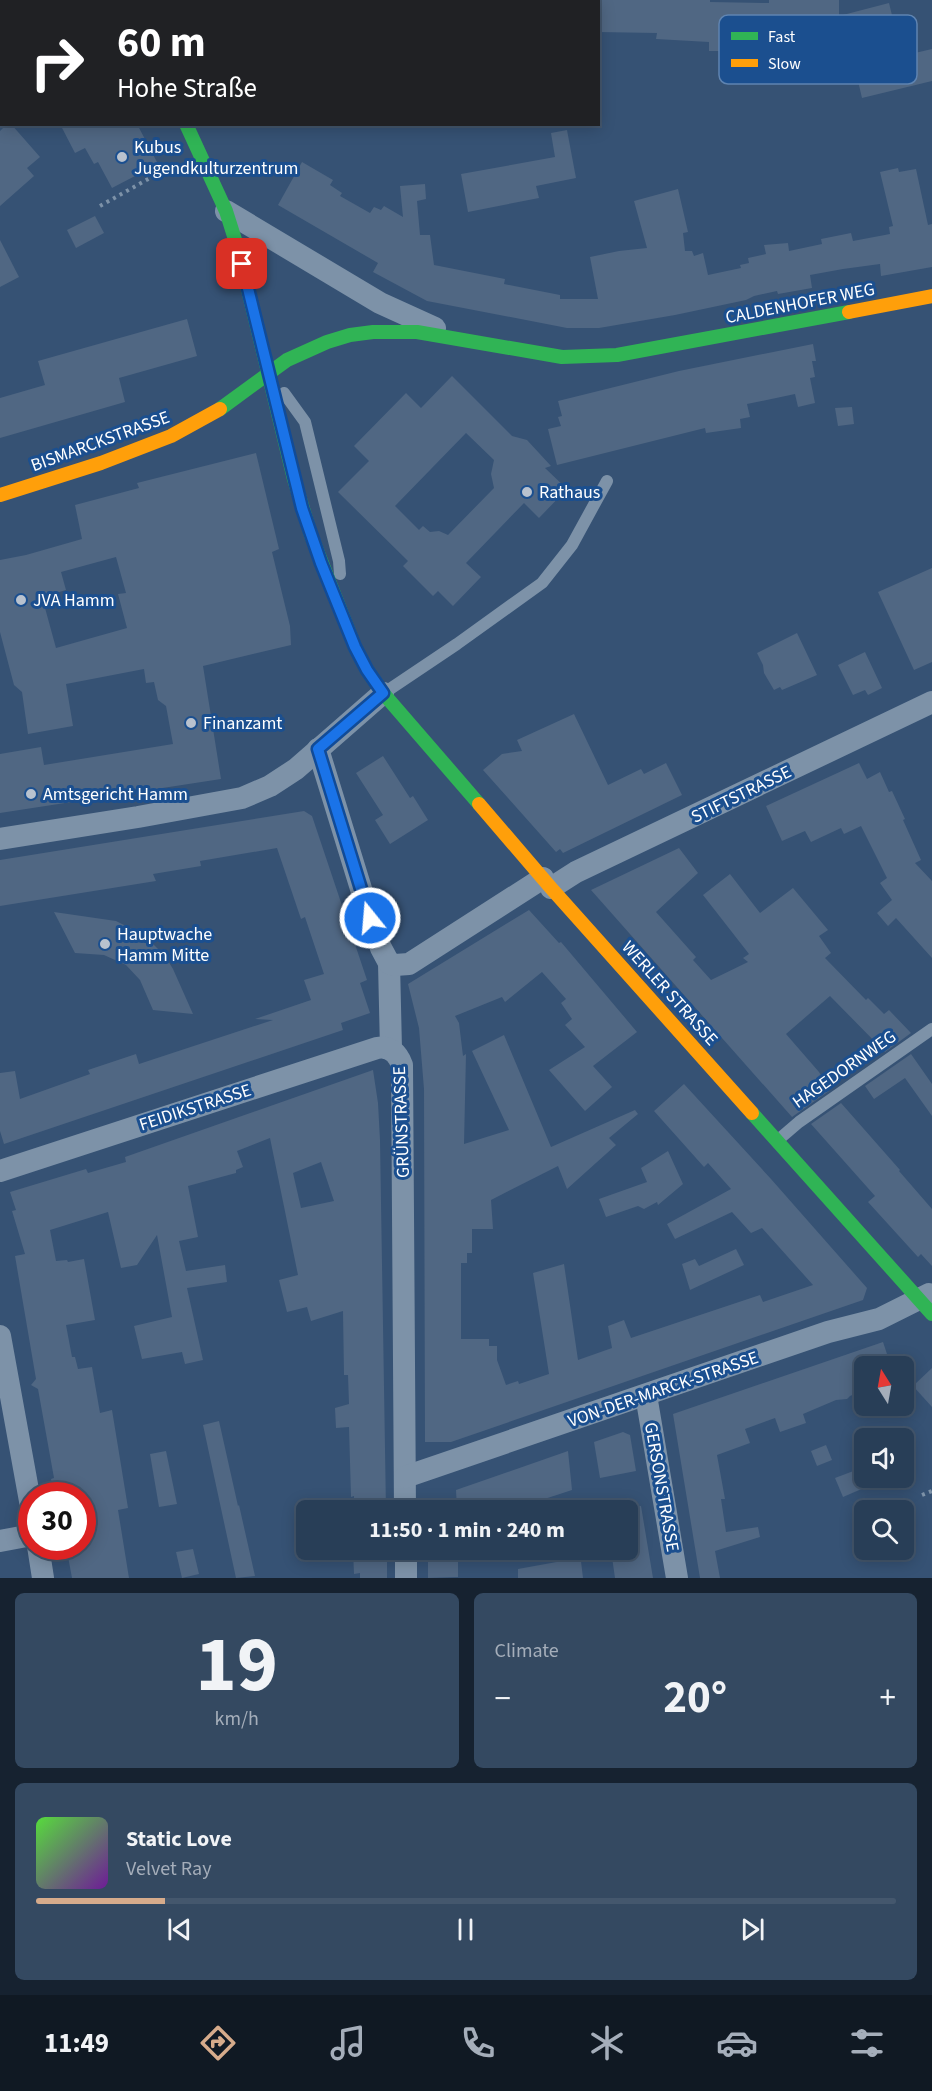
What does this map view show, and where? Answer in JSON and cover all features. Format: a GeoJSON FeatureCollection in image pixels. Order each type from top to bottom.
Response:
{"type":"FeatureCollection","features":[{"type":"Feature","properties":{"kind":"main road","name":"WERLER STRASSE"},"geometry":{"type":"LineString","coordinates":[[187,126],[226,211],[247,278],[302,508],[346,626],[367,670],[383,693],[547,883],[778,1140],[928,1302]]}},
{"type":"Feature","properties":{"kind":"main road","name":"CALDENHOFER WEG"},"geometry":{"type":"LineString","coordinates":[[455,339],[562,357],[617,355],[932,296]]}},
{"type":"Feature","properties":{"kind":"main road","name":"BISMARCKSTRASSE"},"geometry":{"type":"LineString","coordinates":[[0,495],[102,463],[171,436],[227,405],[304,351],[350,335],[402,331],[455,339]]}},
{"type":"Feature","properties":{"kind":"street"},"geometry":{"type":"LineString","coordinates":[[226,211],[380,303],[422,320],[455,339]]}},
{"type":"Feature","properties":{"kind":"street"},"geometry":{"type":"LineString","coordinates":[[0,839],[242,798],[270,786],[296,769],[383,693]]}},
{"type":"Feature","properties":{"kind":"street","name":"STIFTSTRASSE"},"geometry":{"type":"LineString","coordinates":[[547,883],[576,872],[932,702]]}},
{"type":"Feature","properties":{"kind":"street","name":"GRÜNSTRASSE"},"geometry":{"type":"LineString","coordinates":[[318,749],[370,918],[389,963],[390,1049],[399,1056],[402,1065],[405,1500]]}},
{"type":"Feature","properties":{"kind":"street"},"geometry":{"type":"LineString","coordinates":[[389,963],[409,964],[547,883]]}},
{"type":"Feature","properties":{"kind":"street","name":"FEIDIKSTRASSE"},"geometry":{"type":"LineString","coordinates":[[0,1171],[371,1049],[381,1046],[390,1049]]}},
{"type":"Feature","properties":{"kind":"street","name":"VON-DER-MARCK-STRASSE"},"geometry":{"type":"LineString","coordinates":[[405,1477],[828,1332],[879,1319],[928,1302]]}},
{"type":"Feature","properties":{"kind":"street"},"geometry":{"type":"LineString","coordinates":[[0,1336],[27,1482]]}},
{"type":"Feature","properties":{"kind":"street","name":"GERSONSTRASSE"},"geometry":{"type":"LineString","coordinates":[[646,1395],[677,1578]]}},
{"type":"Feature","properties":{"kind":"street"},"geometry":{"type":"LineString","coordinates":[[0,1541],[18,1538]]}},
{"type":"Feature","properties":{"kind":"street"},"geometry":{"type":"LineString","coordinates":[[40,1560],[43,1578]]}},
{"type":"Feature","properties":{"kind":"street"},"geometry":{"type":"LineString","coordinates":[[406,1560],[406,1578]]}},
{"type":"Feature","properties":{"kind":"lane"},"geometry":{"type":"LineString","coordinates":[[269,374],[305,422],[339,561],[346,626]]}},
{"type":"Feature","properties":{"kind":"lane"},"geometry":{"type":"LineString","coordinates":[[383,693],[467,638],[542,583],[572,545],[607,481]]}},
{"type":"Feature","properties":{"kind":"lane","name":"HAGEDORNWEG"},"geometry":{"type":"LineString","coordinates":[[778,1140],[799,1122],[932,1029]]}},
{"type":"Feature","properties":{"kind":"path"},"geometry":{"type":"LineString","coordinates":[[100,207],[198,150]]}},
{"type":"Feature","properties":{"kind":"path"},"geometry":{"type":"LineString","coordinates":[[922,1495],[932,1491]]}},
{"type":"Feature","properties":{"kind":"building"},"geometry":{"type":"Polygon","coordinates":[[[600,0],[710,0],[710,2],[769,3],[769,0],[839,0],[839,15],[719,15],[719,51],[709,51],[709,42],[656,39],[657,33],[600,32],[600,0]]]}},
{"type":"Feature","properties":{"kind":"building"},"geometry":{"type":"Polygon","coordinates":[[[889,3],[892,15],[843,15],[889,3]]]}},
{"type":"Feature","properties":{"kind":"building"},"geometry":{"type":"Polygon","coordinates":[[[932,49],[932,81],[862,98],[859,84],[917,84],[917,52],[932,49]]]}},
{"type":"Feature","properties":{"kind":"building"},"geometry":{"type":"Polygon","coordinates":[[[5,126],[13,126],[40,157],[27,168],[34,176],[0,206],[0,131],[5,126]]]}},
{"type":"Feature","properties":{"kind":"building","name":"Kubus Jugendkulturzentrum"},"geometry":{"type":"Polygon","coordinates":[[[61,126],[138,126],[158,164],[112,188],[98,162],[94,164],[85,148],[75,153],[61,126]]]}},
{"type":"Feature","properties":{"kind":"building"},"geometry":{"type":"Polygon","coordinates":[[[567,130],[576,178],[536,186],[539,198],[468,212],[461,174],[555,157],[551,133],[567,130]]]}},
{"type":"Feature","properties":{"kind":"building"},"geometry":{"type":"Polygon","coordinates":[[[302,162],[333,180],[330,185],[342,193],[340,196],[370,213],[374,207],[381,210],[384,206],[403,217],[400,186],[425,184],[426,199],[417,201],[420,235],[430,235],[434,265],[505,279],[504,284],[560,295],[560,299],[598,299],[590,257],[647,248],[634,201],[678,189],[688,232],[683,233],[685,251],[692,251],[694,256],[703,253],[708,275],[741,268],[740,265],[749,263],[748,258],[766,254],[764,245],[788,243],[789,251],[822,244],[821,239],[851,233],[853,241],[890,234],[889,227],[893,226],[880,172],[898,168],[899,172],[916,169],[928,225],[932,224],[932,267],[881,276],[880,264],[843,269],[810,275],[812,288],[778,294],[777,291],[675,315],[599,328],[567,328],[427,301],[373,272],[378,263],[278,205],[302,162]]]}},
{"type":"Feature","properties":{"kind":"building"},"geometry":{"type":"Polygon","coordinates":[[[95,216],[104,233],[76,248],[67,230],[95,216]]]}},
{"type":"Feature","properties":{"kind":"building"},"geometry":{"type":"Polygon","coordinates":[[[0,240],[19,277],[0,287],[0,240]]]}},
{"type":"Feature","properties":{"kind":"building"},"geometry":{"type":"Polygon","coordinates":[[[187,319],[197,356],[119,378],[125,402],[0,438],[0,398],[45,385],[38,361],[187,319]]]}},
{"type":"Feature","properties":{"kind":"building"},"geometry":{"type":"Polygon","coordinates":[[[813,344],[816,361],[812,361],[815,377],[810,378],[815,403],[798,407],[795,394],[747,404],[750,417],[740,419],[741,428],[706,433],[705,428],[557,465],[548,429],[561,426],[558,417],[562,416],[558,401],[679,371],[813,344]]]}},
{"type":"Feature","properties":{"kind":"building","name":"Rathaus"},"geometry":{"type":"Polygon","coordinates":[[[452,376],[512,436],[527,440],[551,466],[545,468],[567,489],[539,518],[524,503],[466,563],[481,577],[453,606],[438,591],[433,596],[403,566],[408,561],[338,492],[369,461],[354,446],[406,393],[421,408],[452,376]],[[466,433],[395,506],[419,530],[423,526],[430,532],[439,531],[448,535],[494,488],[491,474],[494,460],[466,433]]]}},
{"type":"Feature","properties":{"kind":"building"},"geometry":{"type":"Polygon","coordinates":[[[852,407],[854,424],[838,426],[835,408],[852,407]]]}},
{"type":"Feature","properties":{"kind":"building"},"geometry":{"type":"Polygon","coordinates":[[[256,453],[279,549],[272,552],[290,626],[291,645],[203,666],[221,779],[0,813],[0,754],[41,747],[44,765],[173,744],[166,706],[158,700],[154,682],[146,683],[144,669],[66,684],[73,726],[28,734],[22,692],[14,685],[0,632],[0,560],[82,539],[75,505],[139,488],[137,483],[256,453]],[[116,557],[61,572],[66,590],[42,597],[56,648],[127,628],[118,594],[126,593],[116,557]]]}},
{"type":"Feature","properties":{"kind":"building"},"geometry":{"type":"Polygon","coordinates":[[[932,568],[932,662],[914,670],[878,592],[932,568]]]}},
{"type":"Feature","properties":{"kind":"building"},"geometry":{"type":"Polygon","coordinates":[[[797,633],[817,675],[782,690],[780,687],[774,690],[764,673],[757,653],[797,633]]]}},
{"type":"Feature","properties":{"kind":"building"},"geometry":{"type":"Polygon","coordinates":[[[865,652],[882,688],[868,695],[865,690],[853,695],[838,665],[865,652]]]}},
{"type":"Feature","properties":{"kind":"building"},"geometry":{"type":"Polygon","coordinates":[[[574,714],[608,785],[641,769],[644,774],[666,763],[682,795],[563,853],[560,849],[556,852],[483,770],[502,754],[522,751],[517,740],[574,714]]]}},
{"type":"Feature","properties":{"kind":"building"},"geometry":{"type":"Polygon","coordinates":[[[383,756],[410,798],[413,796],[428,820],[390,844],[375,820],[383,815],[356,773],[383,756]]]}},
{"type":"Feature","properties":{"kind":"building"},"geometry":{"type":"Polygon","coordinates":[[[859,763],[867,779],[880,772],[889,792],[892,791],[921,860],[915,863],[932,881],[932,958],[896,918],[888,926],[877,913],[892,900],[880,883],[887,878],[861,826],[844,834],[841,828],[811,842],[805,831],[782,841],[766,806],[859,763]]]}},
{"type":"Feature","properties":{"kind":"building"},"geometry":{"type":"Polygon","coordinates":[[[304,811],[312,816],[367,980],[360,983],[370,1013],[341,1023],[343,1030],[4,1144],[0,1131],[0,1073],[15,1071],[20,1099],[90,1074],[88,1070],[136,1054],[139,1064],[273,1020],[255,1019],[311,1000],[304,980],[324,974],[305,917],[301,919],[277,848],[200,861],[201,866],[153,874],[156,881],[0,906],[0,860],[304,811]]]}},
{"type":"Feature","properties":{"kind":"building"},"geometry":{"type":"Polygon","coordinates":[[[679,848],[698,873],[656,912],[696,957],[693,960],[711,980],[748,962],[743,958],[749,954],[703,895],[730,874],[760,913],[793,888],[828,930],[819,936],[831,953],[825,958],[866,1000],[868,998],[884,1014],[889,1010],[911,1033],[885,1052],[830,996],[786,1034],[819,1072],[829,1091],[792,1117],[591,890],[679,848]]]}},
{"type":"Feature","properties":{"kind":"building"},"geometry":{"type":"Polygon","coordinates":[[[529,910],[559,943],[561,942],[637,1032],[593,1066],[612,1087],[585,1111],[549,1070],[585,1047],[565,1025],[572,1019],[561,1003],[566,999],[542,972],[505,1002],[502,997],[455,1016],[459,1023],[463,1056],[466,1054],[464,1144],[509,1130],[472,1051],[504,1035],[551,1147],[635,1110],[638,1114],[609,1138],[616,1145],[567,1189],[558,1166],[491,1200],[493,1229],[472,1229],[472,1253],[467,1253],[467,1263],[461,1263],[461,1339],[489,1339],[489,1346],[497,1346],[497,1360],[506,1385],[518,1381],[519,1384],[549,1374],[533,1273],[564,1264],[578,1360],[612,1348],[608,1326],[624,1320],[631,1338],[760,1295],[763,1302],[813,1285],[762,1228],[751,1233],[732,1212],[675,1239],[667,1224],[731,1189],[708,1163],[704,1167],[654,1111],[684,1084],[867,1288],[863,1300],[451,1442],[425,1442],[424,1089],[419,1028],[408,984],[529,910]]]}},
{"type":"Feature","properties":{"kind":"building"},"geometry":{"type":"Polygon","coordinates":[[[54,912],[116,921],[144,935],[165,956],[193,1014],[153,1010],[140,980],[126,965],[104,955],[75,953],[54,912]]]}},
{"type":"Feature","properties":{"kind":"building"},"geometry":{"type":"Polygon","coordinates":[[[911,1054],[932,1084],[932,1116],[905,1078],[874,1099],[865,1086],[911,1054]]]}},
{"type":"Feature","properties":{"kind":"building"},"geometry":{"type":"Polygon","coordinates":[[[373,1070],[380,1140],[386,1500],[354,1500],[354,1496],[351,1497],[349,1427],[336,1428],[335,1408],[349,1404],[348,1375],[344,1375],[343,1311],[311,1321],[307,1307],[287,1312],[279,1280],[298,1275],[270,1138],[237,1151],[243,1167],[236,1170],[236,1173],[188,1186],[198,1237],[179,1241],[186,1271],[225,1265],[227,1282],[187,1288],[203,1360],[185,1364],[182,1352],[142,1359],[134,1326],[172,1317],[157,1235],[137,1265],[121,1268],[108,1212],[50,1230],[56,1261],[67,1260],[68,1262],[84,1259],[95,1320],[66,1325],[72,1357],[75,1357],[78,1369],[92,1367],[100,1413],[112,1410],[128,1508],[118,1510],[129,1578],[72,1578],[69,1560],[96,1560],[96,1482],[52,1482],[51,1479],[54,1478],[38,1389],[31,1385],[36,1379],[15,1256],[25,1254],[12,1211],[16,1210],[10,1192],[86,1169],[88,1173],[126,1162],[125,1157],[373,1070]],[[321,1162],[293,1173],[301,1208],[334,1201],[321,1162]]]}},
{"type":"Feature","properties":{"kind":"building"},"geometry":{"type":"Polygon","coordinates":[[[841,1103],[932,1209],[932,1266],[921,1254],[918,1257],[868,1202],[875,1196],[811,1124],[841,1103]]]}},
{"type":"Feature","properties":{"kind":"building"},"geometry":{"type":"Polygon","coordinates":[[[668,1151],[683,1184],[658,1205],[657,1202],[644,1209],[638,1206],[606,1217],[599,1199],[647,1182],[641,1168],[668,1151]]]}},
{"type":"Feature","properties":{"kind":"building"},"geometry":{"type":"Polygon","coordinates":[[[736,1249],[744,1265],[690,1290],[682,1264],[695,1259],[699,1266],[736,1249]]]}},
{"type":"Feature","properties":{"kind":"building"},"geometry":{"type":"Polygon","coordinates":[[[883,1342],[888,1356],[854,1356],[854,1394],[847,1399],[836,1400],[803,1414],[806,1423],[780,1432],[775,1418],[745,1429],[750,1443],[717,1455],[725,1499],[721,1499],[726,1532],[758,1527],[760,1537],[715,1551],[720,1578],[700,1578],[673,1414],[883,1342]]]}},
{"type":"Feature","properties":{"kind":"building"},"geometry":{"type":"Polygon","coordinates":[[[932,1368],[932,1407],[914,1387],[932,1368]]]}},
{"type":"Feature","properties":{"kind":"building"},"geometry":{"type":"Polygon","coordinates":[[[219,1421],[255,1576],[236,1578],[203,1425],[219,1421]]]}},
{"type":"Feature","properties":{"kind":"building"},"geometry":{"type":"Polygon","coordinates":[[[623,1432],[630,1435],[636,1471],[600,1478],[594,1442],[623,1432]]]}},
{"type":"Feature","properties":{"kind":"building"},"geometry":{"type":"Polygon","coordinates":[[[826,1445],[832,1460],[817,1466],[811,1451],[826,1445]]]}},
{"type":"Feature","properties":{"kind":"building"},"geometry":{"type":"Polygon","coordinates":[[[166,1451],[177,1504],[159,1507],[150,1454],[166,1451]]]}},
{"type":"Feature","properties":{"kind":"building"},"geometry":{"type":"Polygon","coordinates":[[[568,1451],[572,1490],[542,1500],[456,1500],[456,1490],[568,1451]]]}},
{"type":"Feature","properties":{"kind":"building"},"geometry":{"type":"Polygon","coordinates":[[[854,1471],[854,1488],[864,1488],[843,1497],[835,1478],[854,1471]]]}},
{"type":"Feature","properties":{"kind":"building"},"geometry":{"type":"Polygon","coordinates":[[[641,1506],[653,1578],[615,1578],[612,1560],[638,1560],[638,1507],[641,1506]]]}},
{"type":"Feature","properties":{"kind":"building"},"geometry":{"type":"Polygon","coordinates":[[[193,1549],[199,1574],[182,1578],[176,1552],[193,1549]]]}},
{"type":"Feature","properties":{"kind":"building"},"geometry":{"type":"Polygon","coordinates":[[[353,1560],[387,1560],[387,1578],[360,1578],[360,1573],[354,1574],[353,1560]]]}},
{"type":"Feature","properties":{"kind":"building"},"geometry":{"type":"Polygon","coordinates":[[[428,1560],[458,1560],[458,1577],[428,1578],[428,1560]]]}},
{"type":"Feature","properties":{"kind":"building"},"geometry":{"type":"Polygon","coordinates":[[[581,1560],[583,1578],[518,1578],[518,1569],[581,1560]]]}},
{"type":"Feature","properties":{"kind":"traffic: fast"},"geometry":{"type":"LineString","coordinates":[[187,126],[226,211],[238,249],[294,479],[311,535],[355,647],[383,693],[479,804]]}},
{"type":"Feature","properties":{"kind":"traffic: fast"},"geometry":{"type":"LineString","coordinates":[[220,409],[287,360],[327,342],[350,335],[373,332],[417,332],[562,357],[617,355],[849,312]]}},
{"type":"Feature","properties":{"kind":"traffic: fast"},"geometry":{"type":"LineString","coordinates":[[752,1113],[932,1314]]}},
{"type":"Feature","properties":{"kind":"traffic: slow"},"geometry":{"type":"LineString","coordinates":[[849,312],[932,296]]}},
{"type":"Feature","properties":{"kind":"traffic: slow"},"geometry":{"type":"LineString","coordinates":[[0,495],[101,463],[171,436],[220,409]]}},
{"type":"Feature","properties":{"kind":"traffic: slow"},"geometry":{"type":"LineString","coordinates":[[479,804],[752,1113]]}},
{"type":"Feature","properties":{"kind":"place","name":"Kubus Jugendkulturzentrum"},"geometry":{"type":"Point","coordinates":[122,157]}},
{"type":"Feature","properties":{"kind":"place","name":"Rathaus"},"geometry":{"type":"Point","coordinates":[527,492]}},
{"type":"Feature","properties":{"kind":"place","name":"JVA Hamm"},"geometry":{"type":"Point","coordinates":[21,600]}},
{"type":"Feature","properties":{"kind":"place","name":"Finanzamt"},"geometry":{"type":"Point","coordinates":[191,723]}},
{"type":"Feature","properties":{"kind":"place","name":"Amtsgericht Hamm"},"geometry":{"type":"Point","coordinates":[31,794]}},
{"type":"Feature","properties":{"kind":"place","name":"Hauptwache Hamm Mitte"},"geometry":{"type":"Point","coordinates":[105,944]}},
{"type":"Feature","properties":{"kind":"route"},"geometry":{"type":"LineString","coordinates":[[242,264],[302,508],[344,622],[367,670],[383,693],[318,749],[370,918]]}}]}
